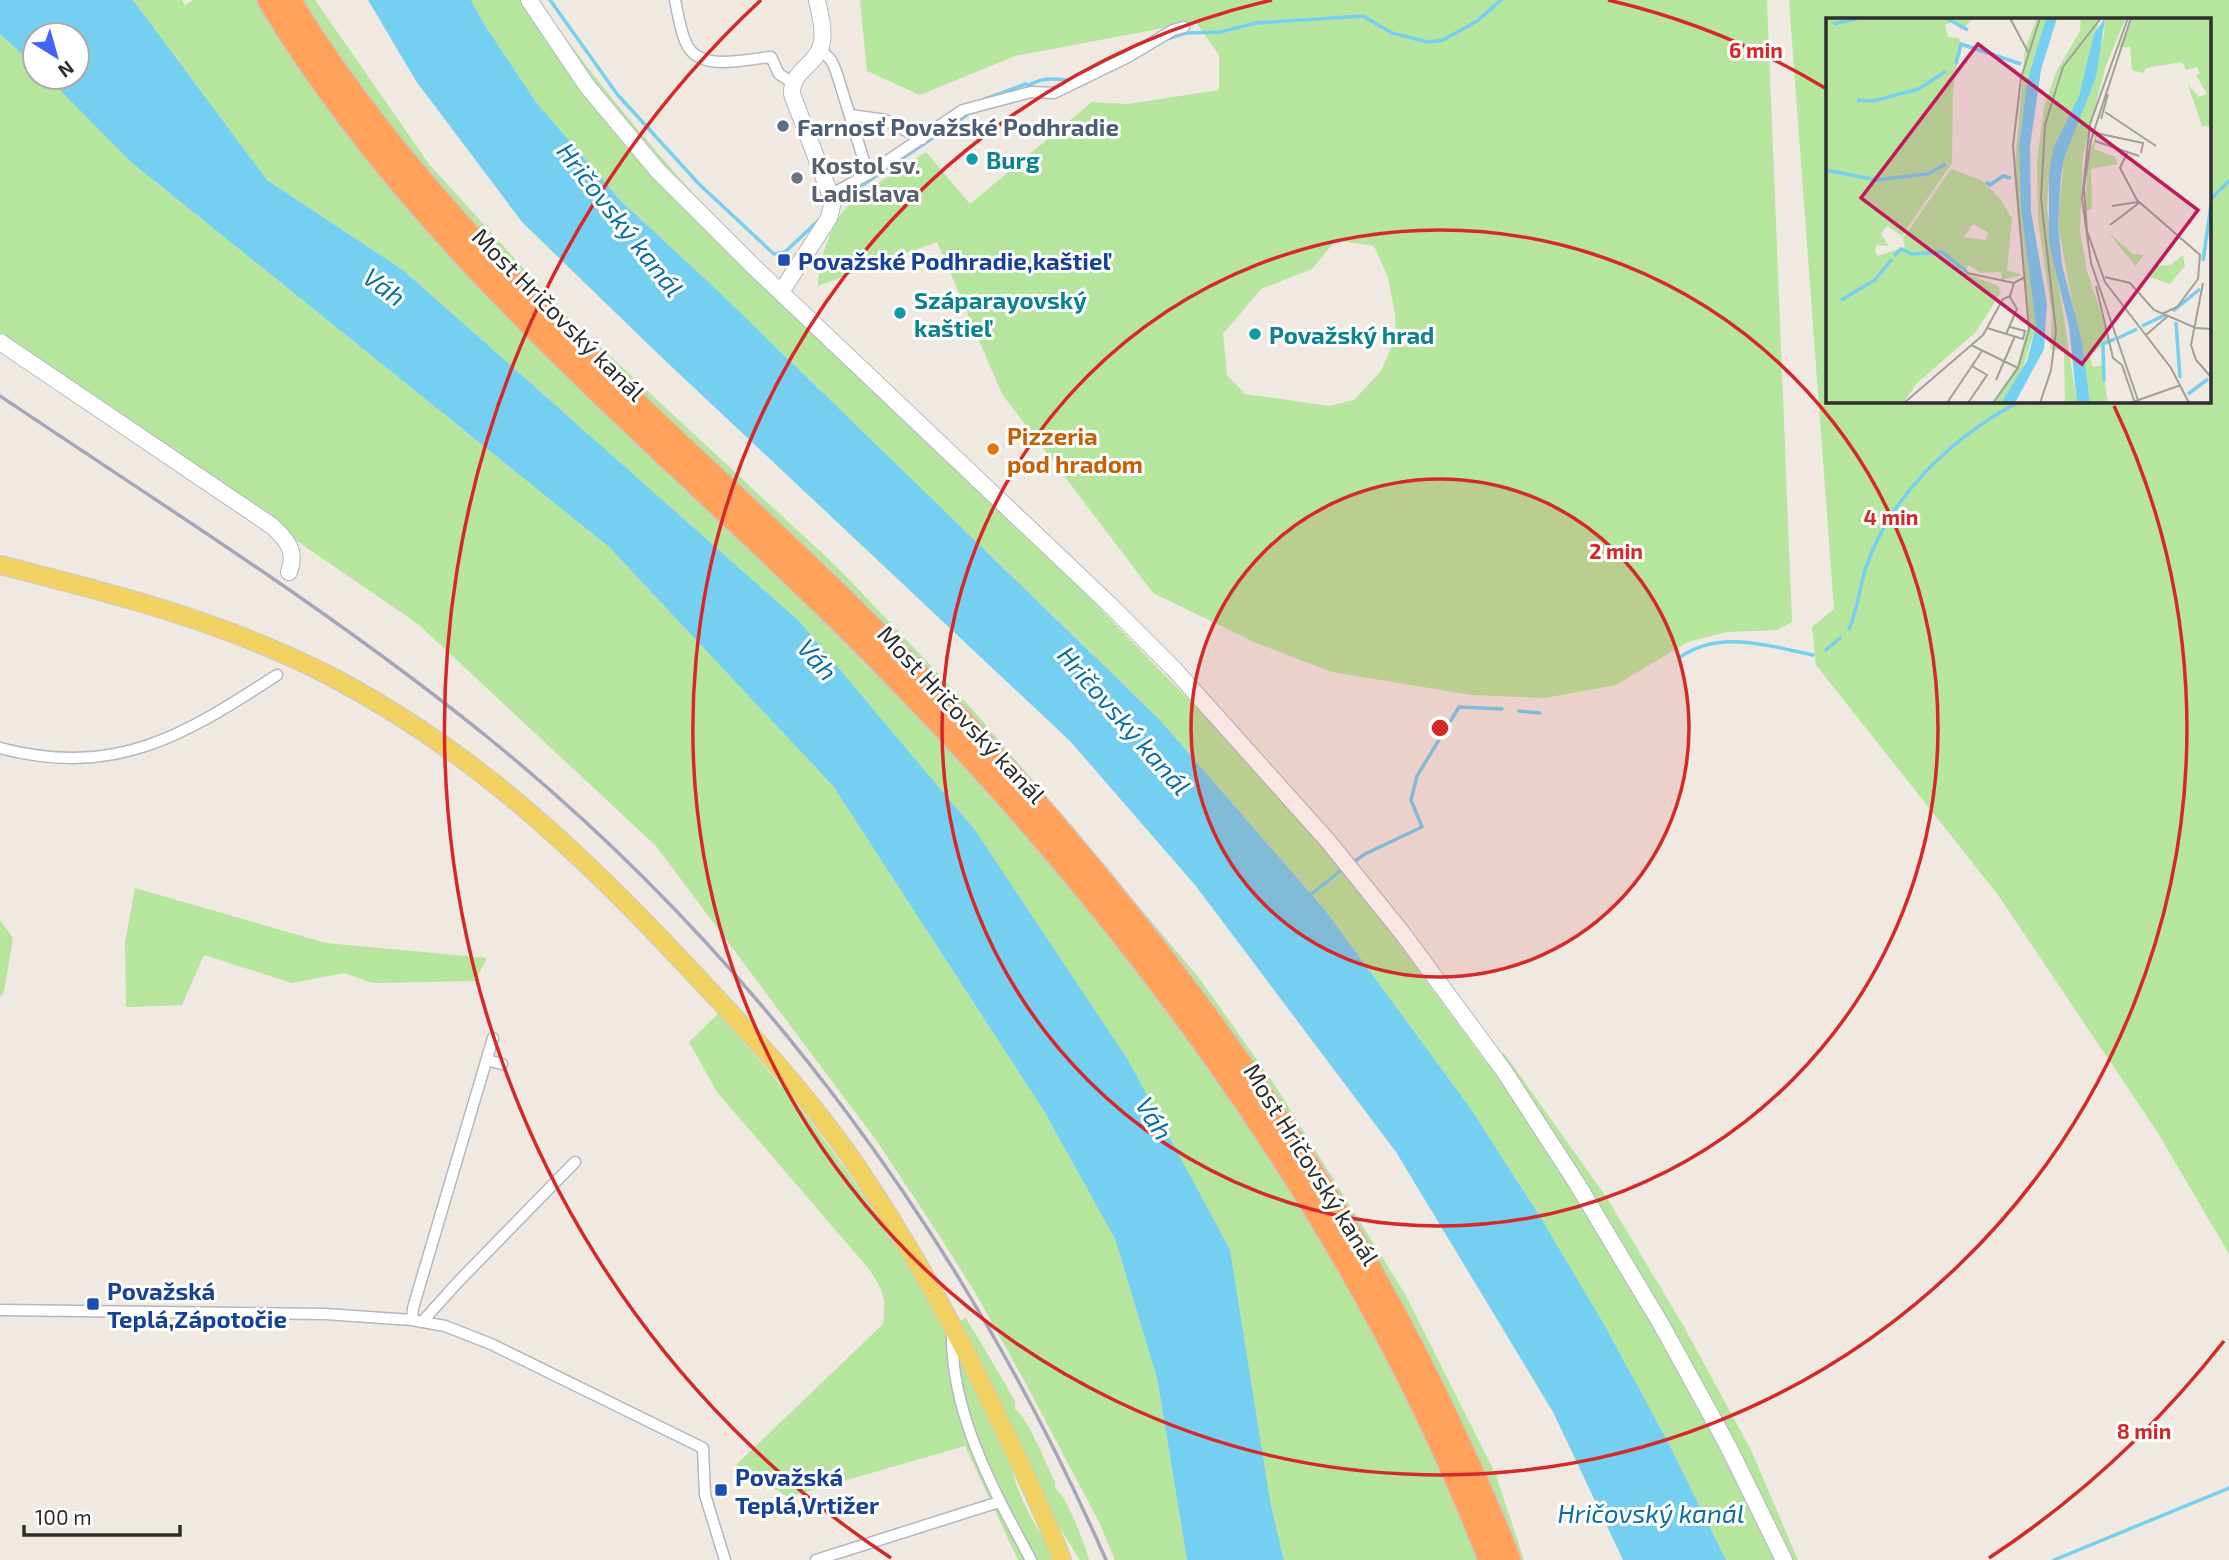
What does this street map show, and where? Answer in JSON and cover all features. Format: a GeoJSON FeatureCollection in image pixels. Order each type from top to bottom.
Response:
{"type":"FeatureCollection","features":[{"type":"Feature","properties":{"kind":"highway","name":"Most Hričovský kanál"},"geometry":{"type":"LineString","coordinates":[[268,0],[327,92],[380,161],[480,275],[581,376],[786,569],[896,678],[1008,800],[1121,936],[1251,1112],[1330,1238],[1399,1360],[1454,1477],[1489,1560]]}},
{"type":"Feature","properties":{"kind":"highway","name":"Most Hričovský kanál"},"geometry":{"type":"LineString","coordinates":[[290,0],[343,80],[444,207],[537,307],[907,662],[1021,786],[1136,924],[1264,1099],[1349,1232],[1422,1364],[1476,1478],[1510,1560]]}},
{"type":"Feature","properties":{"kind":"main road"},"geometry":{"type":"LineString","coordinates":[[530,0],[587,86],[632,141],[698,212],[1174,669],[1328,841],[1403,934],[1504,1071],[1576,1182],[1661,1324],[1728,1446],[1784,1560]]}},
{"type":"Feature","properties":{"kind":"main road"},"geometry":{"type":"LineString","coordinates":[[781,292],[830,218],[834,202],[794,103],[793,83],[820,49],[822,34],[817,0]]}},
{"type":"Feature","properties":{"kind":"main road"},"geometry":{"type":"LineString","coordinates":[[0,342],[272,526],[291,548],[293,555],[289,572]]}},
{"type":"Feature","properties":{"kind":"main road"},"geometry":{"type":"LineString","coordinates":[[0,565],[132,599],[250,638],[333,678],[388,709],[439,742],[550,828],[611,887],[715,996],[794,1085],[848,1155],[876,1196],[952,1327],[1021,1465],[1062,1560]]}},
{"type":"Feature","properties":{"kind":"street"},"geometry":{"type":"LineString","coordinates":[[675,0],[685,42],[694,56],[710,62],[771,57],[779,74],[793,83]]}},
{"type":"Feature","properties":{"kind":"street"},"geometry":{"type":"LineString","coordinates":[[832,194],[868,174],[918,137],[963,110],[1031,92],[1054,93],[1128,57],[1173,30],[1184,27]]}},
{"type":"Feature","properties":{"kind":"street"},"geometry":{"type":"LineString","coordinates":[[820,49],[831,60],[868,174]]}},
{"type":"Feature","properties":{"kind":"street"},"geometry":{"type":"LineString","coordinates":[[851,116],[885,120],[918,137]]}},
{"type":"Feature","properties":{"kind":"street"},"geometry":{"type":"LineString","coordinates":[[0,748],[62,758],[126,753],[198,724],[277,675]]}},
{"type":"Feature","properties":{"kind":"street"},"geometry":{"type":"LineString","coordinates":[[417,1321],[412,1308],[493,1038]]}},
{"type":"Feature","properties":{"kind":"street"},"geometry":{"type":"LineString","coordinates":[[487,1060],[502,1064]]}},
{"type":"Feature","properties":{"kind":"street"},"geometry":{"type":"LineString","coordinates":[[417,1321],[569,1163]]}},
{"type":"Feature","properties":{"kind":"street"},"geometry":{"type":"LineString","coordinates":[[0,1310],[325,1314],[417,1321],[445,1326],[491,1344],[703,1448],[705,1495],[725,1560]]}},
{"type":"Feature","properties":{"kind":"street"},"geometry":{"type":"LineString","coordinates":[[952,1327],[951,1354],[957,1386],[975,1446],[999,1502],[1031,1560]]}},
{"type":"Feature","properties":{"kind":"street"},"geometry":{"type":"LineString","coordinates":[[816,1560],[999,1502]]}},
{"type":"Feature","properties":{"kind":"green space"},"geometry":{"type":"Polygon","coordinates":[[[133,0],[182,0],[185,5],[193,0],[315,0],[429,164],[565,314],[838,568],[973,710],[1200,979],[1276,1087],[1405,1294],[1496,1475],[1524,1560],[1284,1560],[1270,1501],[975,830],[799,621],[403,270],[267,180],[133,0]]]}},
{"type":"Feature","properties":{"kind":"green space"},"geometry":{"type":"Polygon","coordinates":[[[471,0],[539,0],[612,98],[691,191],[1243,755],[1358,888],[1487,1064],[1504,1053],[1607,1198],[1683,1325],[1751,1450],[1798,1560],[1726,1560],[1667,1440],[1605,1326],[1541,1218],[1471,1109],[1325,910],[1159,719],[716,289],[621,201],[536,102],[471,0]]]}},
{"type":"Feature","properties":{"kind":"green space"},"geometry":{"type":"Polygon","coordinates":[[[860,0],[1767,0],[1792,622],[1777,630],[1727,632],[1688,642],[1616,685],[1545,698],[1471,695],[1332,672],[1256,643],[1153,593],[1002,394],[937,242],[818,286],[819,277],[823,254],[842,212],[867,191],[926,152],[970,204],[1092,102],[1128,104],[1219,90],[1219,55],[1196,22],[1015,56],[920,95],[867,71],[860,0]],[[1336,240],[1312,269],[1261,289],[1223,334],[1227,375],[1245,394],[1330,406],[1354,400],[1381,371],[1396,337],[1395,315],[1388,277],[1374,246],[1336,240]]]}},
{"type":"Feature","properties":{"kind":"green space"},"geometry":{"type":"Polygon","coordinates":[[[1789,0],[2229,0],[2229,1254],[2158,1133],[1998,895],[1816,665],[1812,627],[1834,609],[1789,0]]]}},
{"type":"Feature","properties":{"kind":"green space"},"geometry":{"type":"Polygon","coordinates":[[[0,34],[21,53],[21,91],[61,91],[131,162],[609,547],[833,786],[1044,1111],[1115,1239],[1157,1378],[1187,1560],[1115,1560],[1100,1524],[1025,1382],[976,1294],[939,1235],[876,1140],[656,846],[418,624],[0,337],[0,34]]]}},
{"type":"Feature","properties":{"kind":"green space"},"geometry":{"type":"Polygon","coordinates":[[[135,888],[326,943],[487,958],[475,981],[373,983],[344,973],[292,983],[204,955],[182,1005],[126,1007],[125,942],[135,888]]]}},
{"type":"Feature","properties":{"kind":"green space"},"geometry":{"type":"Polygon","coordinates":[[[0,920],[13,938],[4,992],[0,997],[0,920]]]}},
{"type":"Feature","properties":{"kind":"green space"},"geometry":{"type":"Polygon","coordinates":[[[718,1014],[819,1133],[865,1197],[907,1264],[946,1332],[1000,1438],[1017,1486],[1053,1560],[1018,1560],[965,1446],[788,1497],[736,1465],[883,1324],[884,1307],[881,1289],[868,1268],[717,1092],[689,1042],[718,1014]]]}},
{"type":"Feature","properties":{"kind":"green space"},"geometry":{"type":"Polygon","coordinates":[[[966,1318],[1006,1385],[1015,1402],[1015,1409],[1026,1422],[1037,1443],[1055,1482],[1055,1488],[1075,1521],[1089,1560],[1080,1560],[1058,1525],[960,1321],[966,1318]]]}},
{"type":"Feature","properties":{"kind":"water","name":"Váh"},"geometry":{"type":"Polygon","coordinates":[[[0,0],[133,0],[267,180],[403,270],[799,621],[975,830],[1128,1060],[1230,1250],[1270,1501],[1284,1560],[1187,1560],[1157,1378],[1115,1239],[1044,1111],[833,786],[609,547],[131,162],[61,91],[91,91],[91,21],[21,21],[21,53],[0,34],[0,0]]]}},
{"type":"Feature","properties":{"kind":"water","name":"Hričovský kanál"},"geometry":{"type":"Polygon","coordinates":[[[368,0],[471,0],[536,102],[621,201],[716,289],[1159,719],[1325,910],[1471,1109],[1541,1218],[1605,1326],[1667,1440],[1726,1560],[1623,1560],[1553,1412],[1396,1152],[1195,885],[1070,741],[655,351],[522,222],[416,81],[368,0]]]}},
{"type":"Feature","properties":{"kind":"waterway"},"geometry":{"type":"LineString","coordinates":[[550,0],[617,94],[699,184],[774,254],[785,252],[819,220]]}},
{"type":"Feature","properties":{"kind":"waterway"},"geometry":{"type":"LineString","coordinates":[[1167,39],[1186,33],[1220,32],[1256,23],[1363,16],[1392,33],[1428,42],[1443,40],[1477,21],[1501,0]]}},
{"type":"Feature","properties":{"kind":"waterway"},"geometry":{"type":"LineString","coordinates":[[985,99],[1042,80],[1066,80]]}},
{"type":"Feature","properties":{"kind":"waterway"},"geometry":{"type":"LineString","coordinates":[[839,201],[967,115]]}},
{"type":"Feature","properties":{"kind":"waterway"},"geometry":{"type":"LineString","coordinates":[[2212,198],[2229,181]]}},
{"type":"Feature","properties":{"kind":"waterway"},"geometry":{"type":"LineString","coordinates":[[1849,629],[1866,567],[1877,540],[1908,491],[1971,432],[2018,402]]}},
{"type":"Feature","properties":{"kind":"waterway"},"geometry":{"type":"LineString","coordinates":[[1826,650],[1840,638]]}},
{"type":"Feature","properties":{"kind":"waterway"},"geometry":{"type":"LineString","coordinates":[[1679,658],[1694,649],[1727,642],[1762,644],[1813,655]]}},
{"type":"Feature","properties":{"kind":"waterway"},"geometry":{"type":"LineString","coordinates":[[1351,864],[1365,854],[1422,827],[1411,800],[1417,776],[1459,707],[1502,709]]}},
{"type":"Feature","properties":{"kind":"waterway"},"geometry":{"type":"LineString","coordinates":[[1519,711],[1540,713]]}},
{"type":"Feature","properties":{"kind":"waterway"},"geometry":{"type":"LineString","coordinates":[[1309,896],[1344,868]]}},
{"type":"Feature","properties":{"kind":"waterway"},"geometry":{"type":"LineString","coordinates":[[2054,1560],[2229,1488]]}},
{"type":"Feature","properties":{"kind":"railway"},"geometry":{"type":"LineString","coordinates":[[0,396],[249,562],[432,694],[491,740],[589,825],[681,916],[767,1012],[847,1113],[921,1219],[989,1329],[1051,1443],[1106,1560]]}},
{"type":"Feature","properties":{"kind":"place","name":"Farnosť Považské Podhradie"},"geometry":{"type":"Point","coordinates":[783,126]}},
{"type":"Feature","properties":{"kind":"place","name":"Burg"},"geometry":{"type":"Point","coordinates":[972,159]}},
{"type":"Feature","properties":{"kind":"place","name":"Kostol sv. Ladislava"},"geometry":{"type":"Point","coordinates":[797,178]}},
{"type":"Feature","properties":{"kind":"place","name":"Považské Podhradie,kaštieľ"},"geometry":{"type":"Point","coordinates":[784,260]}},
{"type":"Feature","properties":{"kind":"place","name":"Száparayovský kaštieľ"},"geometry":{"type":"Point","coordinates":[900,313]}},
{"type":"Feature","properties":{"kind":"place","name":"Považský hrad"},"geometry":{"type":"Point","coordinates":[1255,334]}},
{"type":"Feature","properties":{"kind":"place","name":"Pizzeria pod hradom"},"geometry":{"type":"Point","coordinates":[993,449]}},
{"type":"Feature","properties":{"kind":"place","name":"Považská Teplá,Zápotočie"},"geometry":{"type":"Point","coordinates":[93,1304]}},
{"type":"Feature","properties":{"kind":"place","name":"Považská Teplá,Vrtižer"},"geometry":{"type":"Point","coordinates":[721,1490]}}]}
